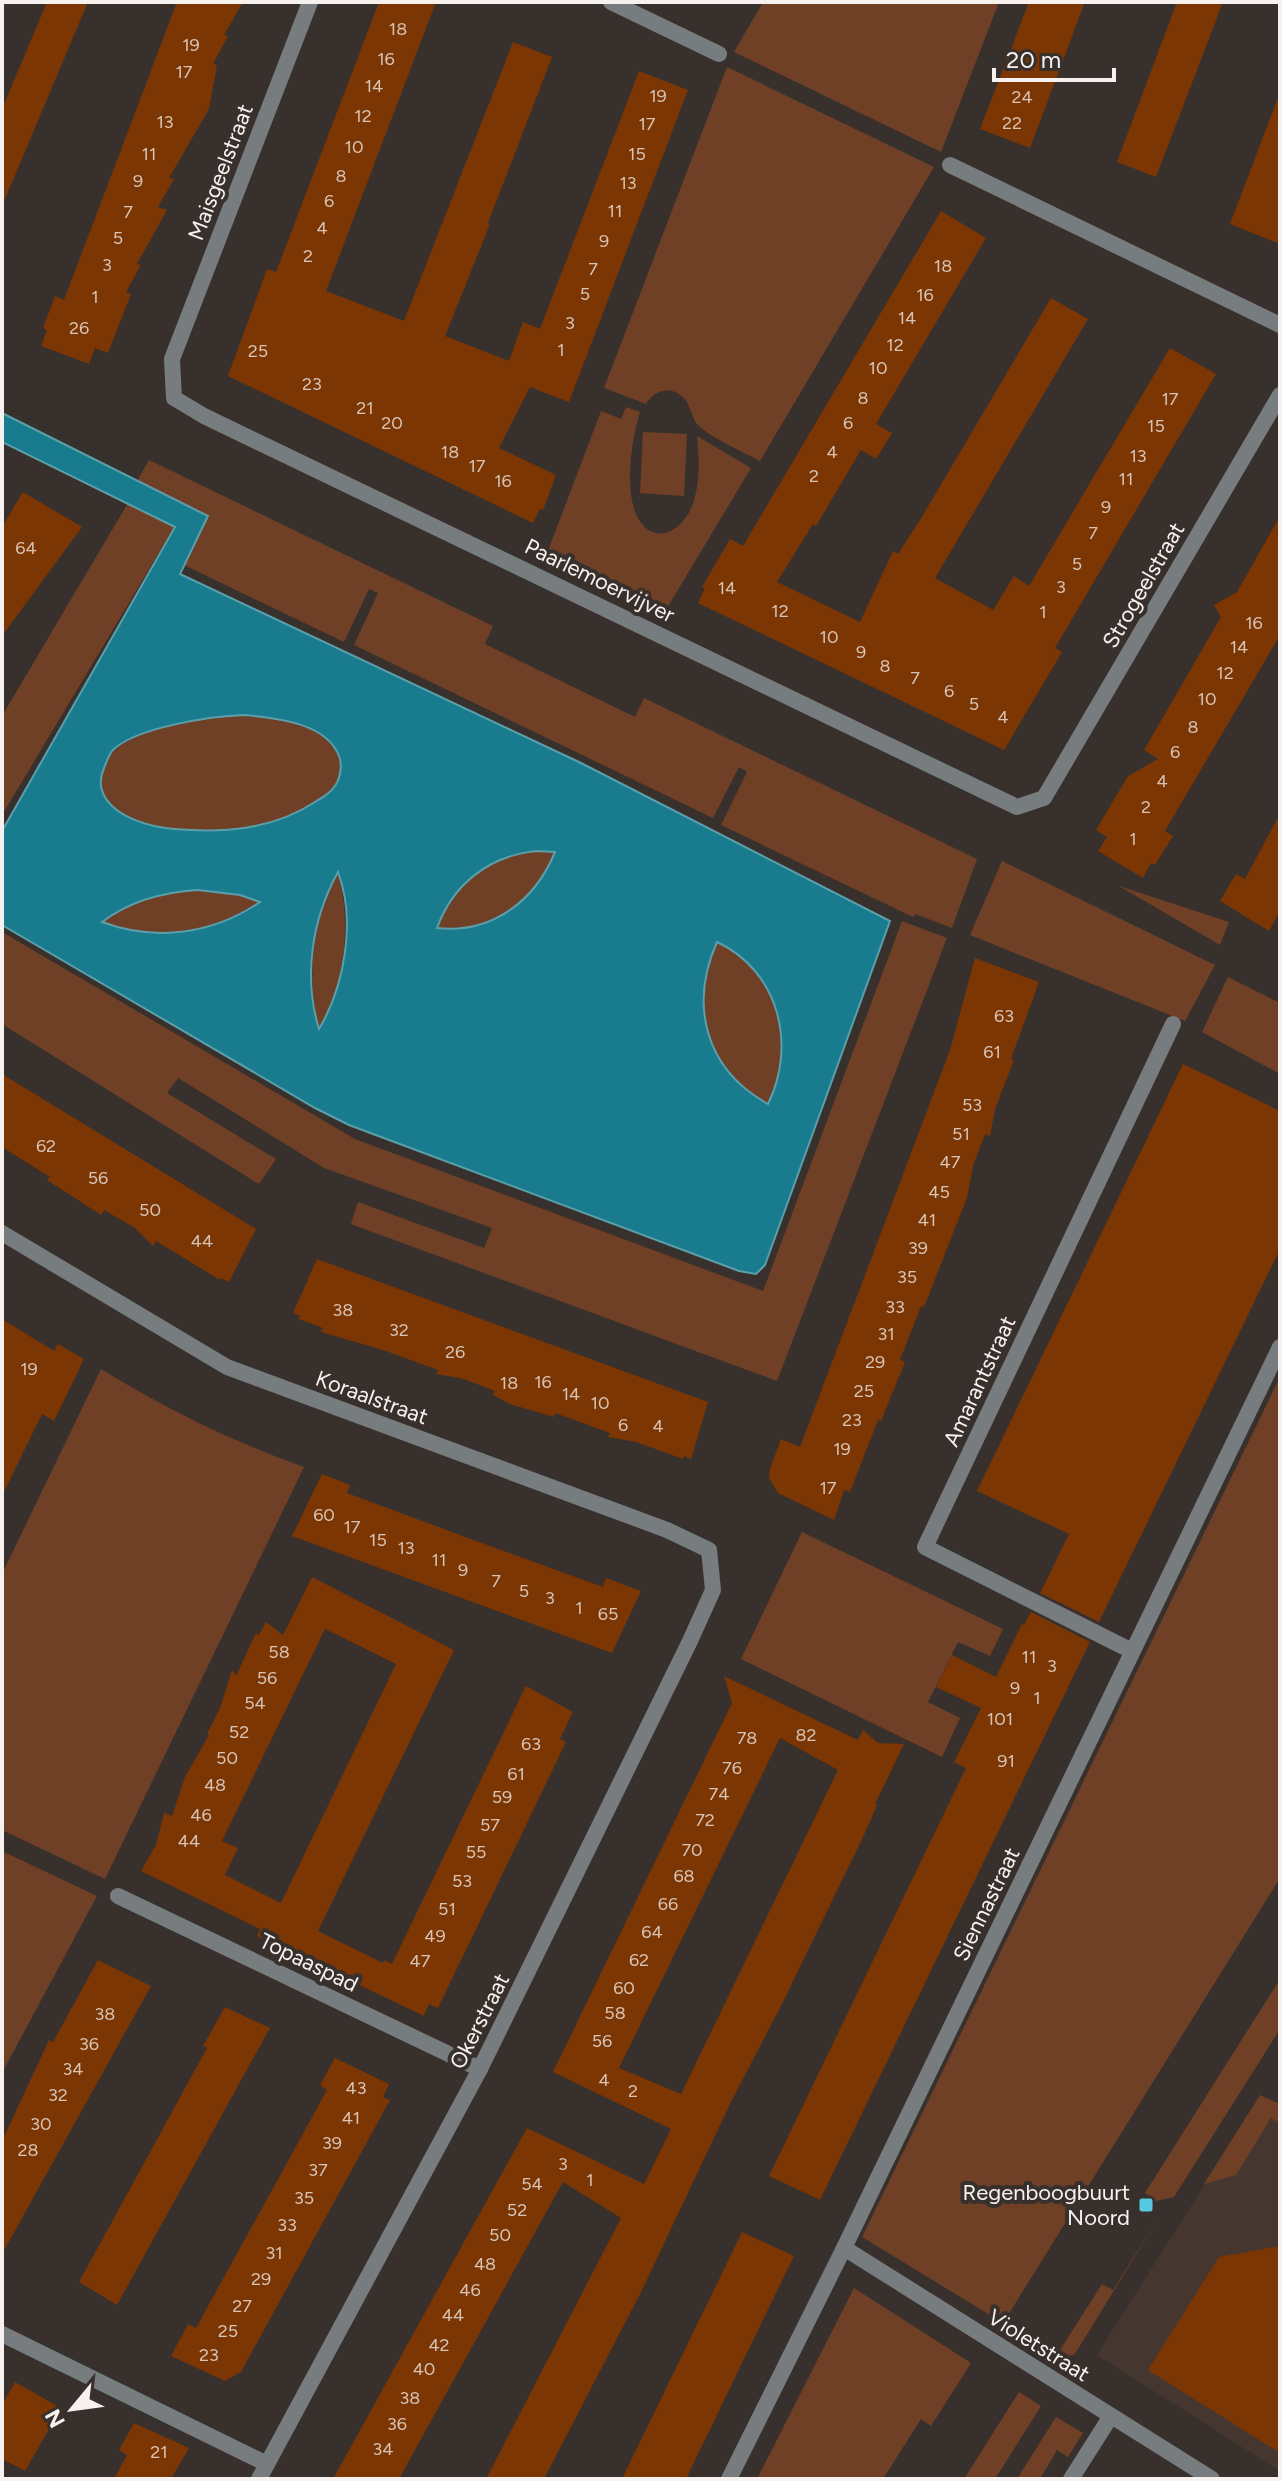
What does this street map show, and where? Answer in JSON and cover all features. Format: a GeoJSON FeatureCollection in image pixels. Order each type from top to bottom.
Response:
{"type":"FeatureCollection","features":[{"type":"Feature","properties":{"kind":"street","name":"Maisgeelstraat"},"geometry":{"type":"LineString","coordinates":[[172,359],[310,2]]}},
{"type":"Feature","properties":{"kind":"street"},"geometry":{"type":"LineString","coordinates":[[611,2],[719,54]]}},
{"type":"Feature","properties":{"kind":"street"},"geometry":{"type":"LineString","coordinates":[[950,165],[1280,325]]}},
{"type":"Feature","properties":{"kind":"street","name":"Paarlemoervijver"},"geometry":{"type":"LineString","coordinates":[[172,359],[174,398],[204,416],[1017,807],[1044,798]]}},
{"type":"Feature","properties":{"kind":"street","name":"Strogeelstraat"},"geometry":{"type":"LineString","coordinates":[[1044,798],[1280,395]]}},
{"type":"Feature","properties":{"kind":"street","name":"Amarantstraat"},"geometry":{"type":"LineString","coordinates":[[1132,1651],[925,1547],[1173,1024]]}},
{"type":"Feature","properties":{"kind":"street","name":"Koraalstraat"},"geometry":{"type":"LineString","coordinates":[[2,1233],[227,1367],[667,1530],[709,1550],[713,1590]]}},
{"type":"Feature","properties":{"kind":"street","name":"Siennastraat"},"geometry":{"type":"LineString","coordinates":[[729,2479],[1280,1347]]}},
{"type":"Feature","properties":{"kind":"street","name":"Okerstraat"},"geometry":{"type":"LineString","coordinates":[[2,2334],[263,2471],[480,2069],[713,1590]]}},
{"type":"Feature","properties":{"kind":"street","name":"Topaaspad"},"geometry":{"type":"LineString","coordinates":[[118,1896],[480,2069]]}},
{"type":"Feature","properties":{"kind":"street","name":"Violetstraat"},"geometry":{"type":"LineString","coordinates":[[844,2248],[1212,2479]]}},
{"type":"Feature","properties":{"kind":"street"},"geometry":{"type":"LineString","coordinates":[[1071,2479],[1111,2416]]}},
{"type":"Feature","properties":{"kind":"shaded area"},"geometry":{"type":"Polygon","coordinates":[[[763,2],[999,2],[941,152],[734,52],[763,2]]]}},
{"type":"Feature","properties":{"kind":"shaded area"},"geometry":{"type":"Polygon","coordinates":[[[727,67],[934,167],[760,461],[699,426],[686,401],[674,391],[658,393],[646,404],[604,388],[727,67]]]}},
{"type":"Feature","properties":{"kind":"shaded area"},"geometry":{"type":"Polygon","coordinates":[[[626,407],[640,412],[631,457],[631,493],[640,522],[650,531],[671,531],[690,511],[697,487],[697,436],[751,468],[667,608],[548,551],[601,411],[621,419],[626,407]]]}},
{"type":"Feature","properties":{"kind":"shaded area"},"geometry":{"type":"Polygon","coordinates":[[[643,432],[687,434],[684,496],[640,493],[643,432]]]}},
{"type":"Feature","properties":{"kind":"shaded area"},"geometry":{"type":"Polygon","coordinates":[[[149,460],[493,626],[485,644],[635,717],[644,698],[977,859],[952,928],[915,914],[913,917],[721,825],[747,772],[739,767],[713,818],[354,645],[378,593],[369,589],[344,642],[184,565],[208,516],[137,481],[149,460]]]}},
{"type":"Feature","properties":{"kind":"shaded area"},"geometry":{"type":"Polygon","coordinates":[[[128,503],[175,526],[2,815],[2,716],[128,503]]]}},
{"type":"Feature","properties":{"kind":"shaded area"},"geometry":{"type":"Polygon","coordinates":[[[224,716],[267,717],[311,729],[332,746],[340,763],[339,778],[315,803],[297,812],[259,826],[225,831],[173,829],[147,823],[124,814],[108,801],[102,783],[108,759],[116,749],[160,728],[224,716]]]}},
{"type":"Feature","properties":{"kind":"shaded area"},"geometry":{"type":"Polygon","coordinates":[[[536,851],[555,852],[536,886],[510,911],[476,926],[437,929],[453,899],[475,875],[502,859],[536,851]]]}},
{"type":"Feature","properties":{"kind":"shaded area"},"geometry":{"type":"Polygon","coordinates":[[[1002,861],[1215,965],[1185,1021],[970,935],[1002,861]]]}},
{"type":"Feature","properties":{"kind":"shaded area"},"geometry":{"type":"Polygon","coordinates":[[[338,871],[345,912],[344,952],[335,992],[319,1030],[313,989],[314,949],[322,909],[338,871]]]}},
{"type":"Feature","properties":{"kind":"shaded area"},"geometry":{"type":"Polygon","coordinates":[[[1119,886],[1229,922],[1220,945],[1119,886]]]}},
{"type":"Feature","properties":{"kind":"shaded area"},"geometry":{"type":"Polygon","coordinates":[[[198,890],[241,895],[261,901],[223,921],[184,931],[143,931],[101,922],[148,899],[198,890]]]}},
{"type":"Feature","properties":{"kind":"shaded area"},"geometry":{"type":"Polygon","coordinates":[[[902,921],[947,938],[777,1381],[351,1224],[358,1202],[484,1248],[492,1228],[324,1168],[178,1078],[167,1093],[276,1159],[259,1184],[2,1024],[2,932],[355,1139],[763,1291],[902,921]]]}},
{"type":"Feature","properties":{"kind":"shaded area"},"geometry":{"type":"Polygon","coordinates":[[[717,942],[756,973],[777,1012],[781,1056],[777,1080],[768,1104],[730,1072],[717,1053],[709,1033],[704,1012],[704,989],[717,942]]]}},
{"type":"Feature","properties":{"kind":"shaded area"},"geometry":{"type":"Polygon","coordinates":[[[1228,977],[1280,1003],[1280,1074],[1202,1032],[1228,977]]]}},
{"type":"Feature","properties":{"kind":"shaded area"},"geometry":{"type":"Polygon","coordinates":[[[101,1369],[200,1423],[304,1467],[105,1879],[2,1830],[2,1574],[101,1369]]]}},
{"type":"Feature","properties":{"kind":"shaded area"},"geometry":{"type":"Polygon","coordinates":[[[1280,1377],[1280,1878],[1003,2323],[862,2237],[1280,1377]]]}},
{"type":"Feature","properties":{"kind":"shaded area"},"geometry":{"type":"Polygon","coordinates":[[[802,1532],[1003,1629],[990,1656],[958,1642],[928,1702],[960,1718],[942,1757],[741,1659],[802,1532]]]}},
{"type":"Feature","properties":{"kind":"shaded area"},"geometry":{"type":"Polygon","coordinates":[[[2,1851],[97,1896],[2,2073],[2,1851]]]}},
{"type":"Feature","properties":{"kind":"shaded area"},"geometry":{"type":"Polygon","coordinates":[[[1280,1979],[1280,2029],[1174,2197],[1156,2201],[1145,2193],[1280,1979]]]}},
{"type":"Feature","properties":{"kind":"shaded area"},"geometry":{"type":"Polygon","coordinates":[[[1260,2095],[1280,2104],[1280,2123],[1271,2118],[1236,2175],[1204,2184],[1260,2095]]]}},
{"type":"Feature","properties":{"kind":"shaded area"},"geometry":{"type":"Polygon","coordinates":[[[1254,2106],[1280,2122],[1280,2471],[1097,2355],[1254,2106]]]}},
{"type":"Feature","properties":{"kind":"shaded area"},"geometry":{"type":"Polygon","coordinates":[[[1164,2209],[1075,2354],[1069,2356],[1060,2350],[1102,2284],[1113,2290],[1164,2209]]]}},
{"type":"Feature","properties":{"kind":"shaded area"},"geometry":{"type":"Polygon","coordinates":[[[854,2288],[971,2363],[931,2426],[921,2419],[883,2479],[757,2479],[854,2288]]]}},
{"type":"Feature","properties":{"kind":"shaded area"},"geometry":{"type":"Polygon","coordinates":[[[1019,2392],[1041,2406],[995,2479],[964,2479],[1019,2392]]]}},
{"type":"Feature","properties":{"kind":"shaded area"},"geometry":{"type":"Polygon","coordinates":[[[1056,2417],[1083,2433],[1068,2457],[1057,2450],[1040,2479],[1017,2479],[1056,2417]]]}},
{"type":"Feature","properties":{"kind":"water"},"geometry":{"type":"Polygon","coordinates":[[[2,413],[208,516],[180,574],[581,763],[890,921],[765,1265],[756,1274],[739,1271],[349,1125],[2,925],[2,831],[175,527],[2,442],[2,413]],[[231,716],[175,724],[123,743],[112,751],[103,771],[101,786],[105,797],[118,811],[145,824],[174,829],[229,830],[282,819],[323,797],[336,784],[340,759],[325,737],[286,721],[231,716]],[[555,852],[519,854],[488,866],[475,875],[453,898],[437,928],[476,926],[509,911],[523,899],[536,885],[555,852]],[[338,872],[322,909],[311,969],[319,1029],[335,993],[345,952],[346,911],[338,872]],[[185,891],[135,903],[102,922],[143,932],[184,932],[223,921],[260,902],[240,895],[185,891]],[[717,942],[704,989],[708,1034],[717,1054],[747,1090],[768,1104],[777,1081],[781,1034],[768,990],[755,971],[738,955],[717,942]]]}},
{"type":"Feature","properties":{"kind":"building"},"geometry":{"type":"Polygon","coordinates":[[[47,2],[88,2],[2,206],[2,109],[47,2]]]}},
{"type":"Feature","properties":{"kind":"building"},"geometry":{"type":"Polygon","coordinates":[[[177,2],[243,2],[224,35],[228,36],[213,64],[217,65],[209,109],[169,178],[174,179],[158,207],[167,210],[137,264],[141,265],[126,292],[131,294],[108,353],[95,348],[89,364],[41,346],[47,330],[43,328],[55,296],[64,300],[177,2]]]}},
{"type":"Feature","properties":{"kind":"building"},"geometry":{"type":"Polygon","coordinates":[[[379,2],[436,2],[326,291],[404,321],[513,42],[552,57],[445,336],[509,361],[523,322],[540,329],[639,71],[688,90],[569,402],[530,387],[499,448],[556,475],[543,510],[540,509],[533,523],[228,376],[267,269],[276,272],[379,2]]]}},
{"type":"Feature","properties":{"kind":"building"},"geometry":{"type":"Polygon","coordinates":[[[1029,2],[1085,2],[1030,148],[980,129],[1029,2]]]}},
{"type":"Feature","properties":{"kind":"building"},"geometry":{"type":"Polygon","coordinates":[[[1177,2],[1223,2],[1156,177],[1117,162],[1177,2]]]}},
{"type":"Feature","properties":{"kind":"building"},"geometry":{"type":"Polygon","coordinates":[[[1277,100],[1280,101],[1280,244],[1230,224],[1277,100]]]}},
{"type":"Feature","properties":{"kind":"building"},"geometry":{"type":"Polygon","coordinates":[[[941,211],[986,238],[876,424],[892,433],[876,459],[861,450],[816,526],[813,524],[777,582],[860,622],[893,551],[898,554],[920,520],[1051,298],[1088,319],[935,578],[993,610],[1014,576],[1029,586],[1170,348],[1216,374],[1055,648],[1062,652],[1004,750],[698,603],[705,588],[702,587],[730,539],[743,546],[941,211]]]}},
{"type":"Feature","properties":{"kind":"building"},"geometry":{"type":"Polygon","coordinates":[[[23,492],[82,527],[2,636],[2,527],[23,492]]]}},
{"type":"Feature","properties":{"kind":"building"},"geometry":{"type":"Polygon","coordinates":[[[1280,516],[1280,635],[1165,831],[1173,836],[1143,878],[1098,851],[1107,837],[1096,830],[1128,776],[1158,759],[1144,750],[1221,617],[1214,605],[1237,592],[1280,516]]]}},
{"type":"Feature","properties":{"kind":"building"},"geometry":{"type":"Polygon","coordinates":[[[1280,814],[1280,911],[1269,931],[1220,901],[1236,874],[1245,879],[1280,814]]]}},
{"type":"Feature","properties":{"kind":"building"},"geometry":{"type":"Polygon","coordinates":[[[975,958],[1039,982],[995,1109],[990,1136],[985,1134],[973,1166],[967,1198],[900,1360],[905,1362],[850,1492],[844,1490],[834,1520],[778,1493],[769,1478],[770,1469],[781,1439],[800,1447],[950,1050],[975,958]]]}},
{"type":"Feature","properties":{"kind":"building"},"geometry":{"type":"Polygon","coordinates":[[[1183,1064],[1280,1111],[1280,1249],[1099,1622],[1040,1593],[1069,1534],[977,1491],[1183,1064]]]}},
{"type":"Feature","properties":{"kind":"building"},"geometry":{"type":"Polygon","coordinates":[[[2,1074],[256,1229],[229,1282],[220,1280],[156,1241],[153,1246],[135,1228],[104,1210],[101,1215],[47,1180],[50,1177],[2,1147],[2,1074]]]}},
{"type":"Feature","properties":{"kind":"building"},"geometry":{"type":"Polygon","coordinates":[[[317,1259],[708,1402],[691,1459],[608,1437],[610,1433],[555,1413],[554,1417],[510,1404],[493,1395],[495,1391],[464,1379],[436,1374],[438,1370],[321,1332],[323,1328],[299,1319],[300,1316],[293,1313],[317,1259]]]}},
{"type":"Feature","properties":{"kind":"building"},"geometry":{"type":"Polygon","coordinates":[[[2,1319],[54,1351],[58,1344],[84,1359],[54,1421],[42,1414],[2,1496],[2,1319]]]}},
{"type":"Feature","properties":{"kind":"building"},"geometry":{"type":"Polygon","coordinates":[[[322,1474],[350,1485],[347,1493],[460,1535],[603,1587],[606,1578],[641,1591],[612,1653],[292,1536],[322,1474]]]}},
{"type":"Feature","properties":{"kind":"building"},"geometry":{"type":"Polygon","coordinates":[[[312,1577],[454,1650],[318,1931],[383,1963],[384,1960],[392,1964],[526,1686],[573,1712],[560,1739],[566,1742],[438,2008],[429,2004],[424,2016],[257,1936],[260,1929],[141,1871],[156,1845],[164,1813],[172,1816],[185,1777],[209,1735],[232,1670],[236,1676],[256,1633],[259,1635],[266,1622],[283,1635],[312,1577]],[[325,1629],[222,1841],[238,1848],[225,1875],[281,1903],[396,1664],[325,1629]]]}},
{"type":"Feature","properties":{"kind":"building"},"geometry":{"type":"Polygon","coordinates":[[[1031,1612],[1090,1642],[820,2200],[769,2176],[966,1768],[954,1762],[981,1708],[936,1687],[952,1655],[996,1677],[1031,1612]]]}},
{"type":"Feature","properties":{"kind":"building"},"geometry":{"type":"Polygon","coordinates":[[[724,1676],[858,1740],[863,1730],[878,1743],[904,1744],[875,1804],[864,1835],[731,2102],[641,2292],[544,2479],[486,2479],[621,2218],[563,2182],[399,2479],[333,2479],[527,2128],[644,2184],[671,2129],[553,2072],[732,1703],[724,1676]],[[780,1738],[619,2068],[681,2094],[838,1770],[780,1738]]]}},
{"type":"Feature","properties":{"kind":"building"},"geometry":{"type":"Polygon","coordinates":[[[98,1960],[151,1986],[2,2254],[2,2141],[49,2040],[53,2042],[98,1960]]]}},
{"type":"Feature","properties":{"kind":"building"},"geometry":{"type":"Polygon","coordinates":[[[225,2007],[270,2028],[117,2305],[79,2282],[207,2048],[203,2046],[225,2007]]]}},
{"type":"Feature","properties":{"kind":"building"},"geometry":{"type":"Polygon","coordinates":[[[335,2058],[389,2084],[383,2097],[390,2100],[241,2372],[225,2381],[171,2356],[188,2324],[196,2328],[327,2090],[320,2085],[335,2058]]]}},
{"type":"Feature","properties":{"kind":"building"},"geometry":{"type":"Polygon","coordinates":[[[742,2232],[794,2256],[686,2479],[622,2479],[742,2232]]]}},
{"type":"Feature","properties":{"kind":"building"},"geometry":{"type":"Polygon","coordinates":[[[1280,2246],[1280,2453],[1148,2370],[1219,2257],[1280,2246]]]}},
{"type":"Feature","properties":{"kind":"building"},"geometry":{"type":"Polygon","coordinates":[[[15,2382],[61,2408],[25,2471],[2,2459],[2,2405],[15,2382]]]}},
{"type":"Feature","properties":{"kind":"building"},"geometry":{"type":"Polygon","coordinates":[[[134,2423],[189,2448],[171,2479],[114,2479],[127,2455],[119,2450],[134,2423]]]}},
{"type":"Feature","properties":{"kind":"place","name":"Regenboogbuurt Noord"},"geometry":{"type":"Point","coordinates":[1146,2205]}}]}
